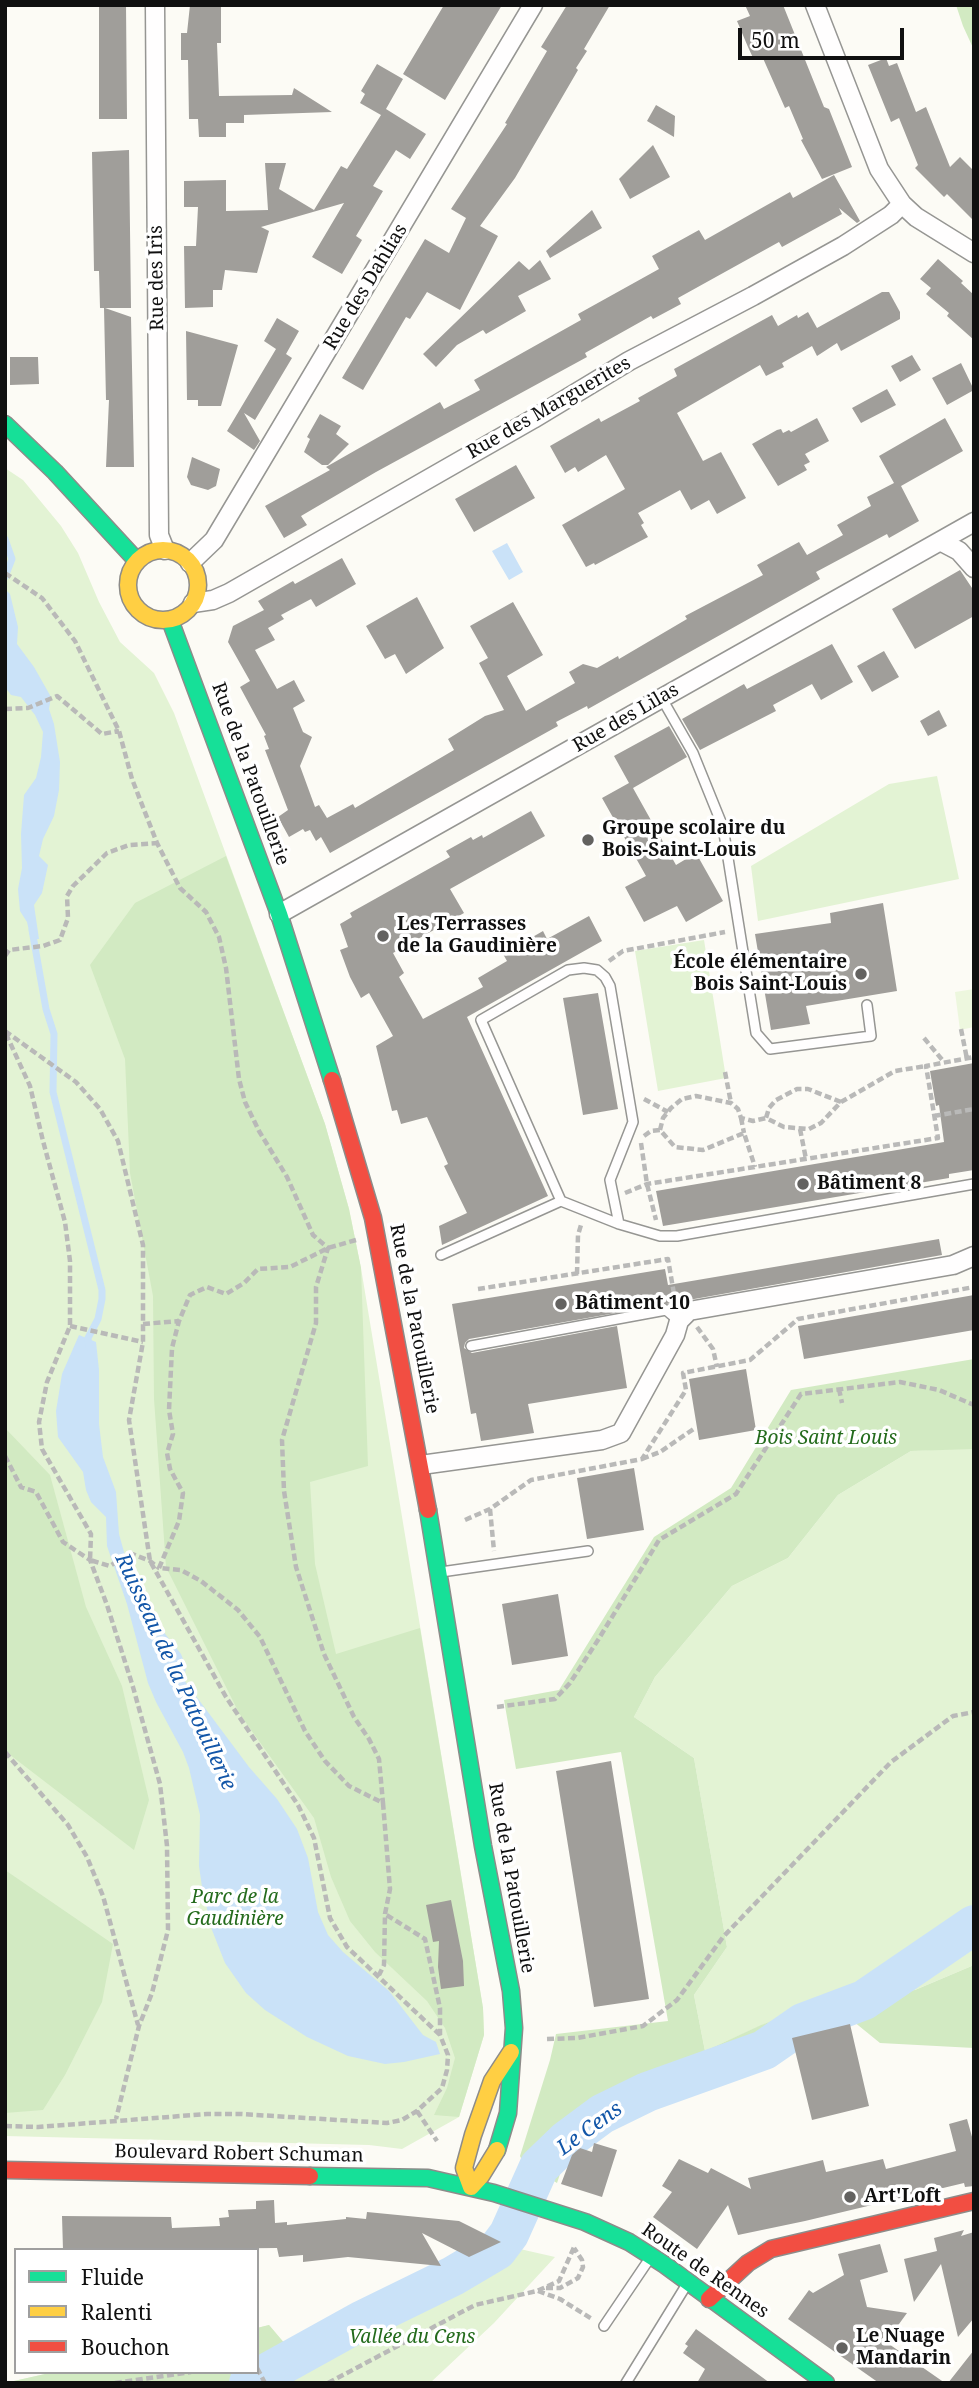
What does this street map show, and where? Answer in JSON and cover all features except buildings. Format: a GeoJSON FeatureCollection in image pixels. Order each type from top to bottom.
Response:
{"type":"FeatureCollection","features":[{"type":"Feature","properties":{"kind":"street","name":"Rue des Iris"},"geometry":{"type":"LineString","coordinates":[[155,5],[159,536],[165,550]]}},
{"type":"Feature","properties":{"kind":"street","name":"Rue des Dahlias"},"geometry":{"type":"LineString","coordinates":[[190,563],[214,540],[533,5]]}},
{"type":"Feature","properties":{"kind":"street"},"geometry":{"type":"LineString","coordinates":[[815,5],[878,169],[902,204],[974,253]]}},
{"type":"Feature","properties":{"kind":"street","name":"Rue des Marguerites"},"geometry":{"type":"LineString","coordinates":[[193,603],[213,600],[229,593],[629,361],[843,246],[891,215],[902,204]]}},
{"type":"Feature","properties":{"kind":"street"},"geometry":{"type":"LineString","coordinates":[[5,424],[55,472],[137,561]]}},
{"type":"Feature","properties":{"kind":"street","name":"Rue des Lilas"},"geometry":{"type":"LineString","coordinates":[[279,914],[974,522]]}},
{"type":"Feature","properties":{"kind":"street"},"geometry":{"type":"LineString","coordinates":[[940,541],[959,551],[974,568]]}},
{"type":"Feature","properties":{"kind":"street"},"geometry":{"type":"LineString","coordinates":[[165,550],[190,563],[197,583],[193,603],[187,611],[170,620],[148,617],[132,603],[128,581],[137,561],[155,551],[165,550]]}},
{"type":"Feature","properties":{"kind":"street","name":"Rue de la Patouillerie"},"geometry":{"type":"LineString","coordinates":[[170,620],[307,996],[373,1218],[421,1465],[456,1689],[511,1991],[514,2028],[510,2052],[508,2113],[500,2144],[481,2176],[471,2187],[464,2168],[473,2135],[492,2081],[510,2052]]}},
{"type":"Feature","properties":{"kind":"street"},"geometry":{"type":"LineString","coordinates":[[421,1465],[602,1440],[621,1433],[675,1335],[679,1321],[689,1311],[953,1265],[974,1256]]}},
{"type":"Feature","properties":{"kind":"street","name":"Boulevard Robert Schuman"},"geometry":{"type":"LineString","coordinates":[[5,2170],[402,2176],[428,2178],[471,2187]]}},
{"type":"Feature","properties":{"kind":"street","name":"Route de Rennes"},"geometry":{"type":"LineString","coordinates":[[471,2187],[586,2222],[629,2242],[826,2383]]}},
{"type":"Feature","properties":{"kind":"street"},"geometry":{"type":"LineString","coordinates":[[709,2299],[748,2263],[771,2249],[974,2201]]}},
{"type":"Feature","properties":{"kind":"lane"},"geometry":{"type":"LineString","coordinates":[[661,697],[693,753],[723,827],[756,1033],[770,1049],[871,1036],[867,1005]]}},
{"type":"Feature","properties":{"kind":"lane"},"geometry":{"type":"LineString","coordinates":[[620,1224],[610,1180],[633,1122],[610,986],[605,976],[597,970],[568,970],[481,1020],[561,1201],[620,1224],[660,1236],[677,1236],[974,1184]]}},
{"type":"Feature","properties":{"kind":"lane"},"geometry":{"type":"LineString","coordinates":[[441,1255],[561,1201]]}},
{"type":"Feature","properties":{"kind":"lane"},"geometry":{"type":"LineString","coordinates":[[471,1346],[666,1310],[679,1321]]}},
{"type":"Feature","properties":{"kind":"lane"},"geometry":{"type":"LineString","coordinates":[[440,1573],[588,1551]]}},
{"type":"Feature","properties":{"kind":"lane"},"geometry":{"type":"LineString","coordinates":[[604,2326],[651,2256]]}},
{"type":"Feature","properties":{"kind":"lane"},"geometry":{"type":"LineString","coordinates":[[626,2383],[688,2283]]}},
{"type":"Feature","properties":{"kind":"path"},"geometry":{"type":"LineString","coordinates":[[5,573],[42,598],[75,641],[119,731],[132,779],[157,843],[180,888],[206,912],[219,937],[226,968],[239,1079],[245,1102],[287,1177],[313,1234],[328,1248]]}},
{"type":"Feature","properties":{"kind":"path"},"geometry":{"type":"LineString","coordinates":[[5,709],[28,708],[57,696],[102,734],[119,731]]}},
{"type":"Feature","properties":{"kind":"path"},"geometry":{"type":"LineString","coordinates":[[5,956],[9,950],[43,946],[60,940],[68,918],[67,897],[73,886],[107,853],[129,845],[157,843]]}},
{"type":"Feature","properties":{"kind":"path"},"geometry":{"type":"LineString","coordinates":[[597,970],[623,951],[740,930]]}},
{"type":"Feature","properties":{"kind":"path"},"geometry":{"type":"LineString","coordinates":[[961,1029],[967,1059]]}},
{"type":"Feature","properties":{"kind":"path"},"geometry":{"type":"LineString","coordinates":[[5,1031],[76,1082],[90,1098],[118,1141],[143,1245],[143,1342],[129,1420],[150,1561],[226,1697],[298,1805],[314,1838],[330,1918],[346,1947],[379,1975],[442,2037]]}},
{"type":"Feature","properties":{"kind":"path"},"geometry":{"type":"LineString","coordinates":[[5,1031],[30,1086],[65,1222],[70,1261],[70,1326],[47,1382],[39,1422],[42,1449],[91,1534],[90,1560],[137,1699],[160,1784],[166,1834],[168,1930],[152,1993],[139,2026],[116,2119]]}},
{"type":"Feature","properties":{"kind":"path"},"geometry":{"type":"LineString","coordinates":[[924,1038],[944,1062]]}},
{"type":"Feature","properties":{"kind":"path"},"geometry":{"type":"LineString","coordinates":[[741,1118],[753,1121],[766,1118],[784,1127],[809,1129],[821,1123],[841,1102],[895,1071],[974,1057]]}},
{"type":"Feature","properties":{"kind":"path"},"geometry":{"type":"LineString","coordinates":[[614,1198],[647,1184],[937,1138],[926,1066]]}},
{"type":"Feature","properties":{"kind":"path"},"geometry":{"type":"LineString","coordinates":[[725,1072],[731,1102],[738,1109],[755,1167]]}},
{"type":"Feature","properties":{"kind":"path"},"geometry":{"type":"LineString","coordinates":[[766,1118],[769,1108],[776,1100],[797,1089],[808,1089],[841,1102]]}},
{"type":"Feature","properties":{"kind":"path"},"geometry":{"type":"LineString","coordinates":[[628,1090],[668,1112]]}},
{"type":"Feature","properties":{"kind":"path"},"geometry":{"type":"LineString","coordinates":[[660,1130],[663,1118],[682,1099],[696,1096],[731,1102]]}},
{"type":"Feature","properties":{"kind":"path"},"geometry":{"type":"LineString","coordinates":[[934,1116],[974,1109]]}},
{"type":"Feature","properties":{"kind":"path"},"geometry":{"type":"LineString","coordinates":[[800,1129],[806,1159]]}},
{"type":"Feature","properties":{"kind":"path"},"geometry":{"type":"LineString","coordinates":[[660,1130],[675,1147],[703,1150],[744,1133]]}},
{"type":"Feature","properties":{"kind":"path"},"geometry":{"type":"LineString","coordinates":[[660,1130],[651,1131],[640,1139],[663,1259]]}},
{"type":"Feature","properties":{"kind":"path"},"geometry":{"type":"LineString","coordinates":[[576,1275],[578,1235],[586,1211]]}},
{"type":"Feature","properties":{"kind":"path"},"geometry":{"type":"LineString","coordinates":[[159,1568],[179,1521],[183,1493],[170,1469],[167,1453],[173,1434],[169,1410],[172,1348],[190,1295],[207,1287],[226,1294],[244,1283],[258,1269],[290,1267],[328,1248],[359,1240]]}},
{"type":"Feature","properties":{"kind":"path"},"geometry":{"type":"LineString","coordinates":[[328,1248],[316,1287],[316,1324],[282,1440],[284,1490],[296,1567],[324,1654],[379,1759],[390,1889],[384,1965],[379,1975]]}},
{"type":"Feature","properties":{"kind":"path"},"geometry":{"type":"LineString","coordinates":[[478,1289],[668,1259],[674,1295]]}},
{"type":"Feature","properties":{"kind":"path"},"geometry":{"type":"LineString","coordinates":[[683,1373],[750,1360],[797,1320],[974,1287]]}},
{"type":"Feature","properties":{"kind":"path"},"geometry":{"type":"LineString","coordinates":[[143,1324],[179,1321]]}},
{"type":"Feature","properties":{"kind":"path"},"geometry":{"type":"LineString","coordinates":[[70,1326],[143,1342]]}},
{"type":"Feature","properties":{"kind":"path"},"geometry":{"type":"LineString","coordinates":[[699,1331],[713,1349],[717,1367]]}},
{"type":"Feature","properties":{"kind":"path"},"geometry":{"type":"LineString","coordinates":[[497,1707],[555,1699],[570,1683],[659,1540],[736,1494],[800,1394],[900,1382],[939,1390],[974,1405]]}},
{"type":"Feature","properties":{"kind":"path"},"geometry":{"type":"LineString","coordinates":[[839,1389],[842,1403]]}},
{"type":"Feature","properties":{"kind":"path"},"geometry":{"type":"LineString","coordinates":[[642,1460],[660,1452],[695,1428]]}},
{"type":"Feature","properties":{"kind":"path"},"geometry":{"type":"LineString","coordinates":[[5,1456],[21,1487],[36,1492],[63,1542],[90,1560],[110,1566],[130,1553],[159,1568],[181,1570],[201,1581],[238,1609],[260,1637],[305,1731],[325,1761],[349,1786],[383,1804]]}},
{"type":"Feature","properties":{"kind":"path"},"geometry":{"type":"LineString","coordinates":[[490,1509],[496,1565]]}},
{"type":"Feature","properties":{"kind":"path"},"geometry":{"type":"LineString","coordinates":[[547,2039],[577,2038],[643,2026],[677,2000],[723,1937],[891,1762],[953,1716],[974,1713]]}},
{"type":"Feature","properties":{"kind":"path"},"geometry":{"type":"LineString","coordinates":[[5,1752],[68,1825],[87,1857],[103,1896],[139,2026]]}},
{"type":"Feature","properties":{"kind":"path"},"geometry":{"type":"LineString","coordinates":[[5,2126],[38,2127],[116,2119],[241,2114],[387,2123],[402,2120],[417,2112],[442,2088],[448,2055],[442,2037],[440,2008],[425,1939],[386,1914]]}},
{"type":"Feature","properties":{"kind":"path"},"geometry":{"type":"LineString","coordinates":[[417,2112],[437,2141]]}},
{"type":"Feature","properties":{"kind":"path"},"geometry":{"type":"LineString","coordinates":[[328,2383],[475,2305],[560,2288],[578,2278],[583,2267],[574,2247],[558,2281],[540,2290]]}},
{"type":"Feature","properties":{"kind":"path"},"geometry":{"type":"LineString","coordinates":[[540,2290],[604,2326]]}},
{"type":"Feature","properties":{"kind":"path"},"geometry":{"type":"LineString","coordinates":[[115,2383],[177,2374]]}},
{"type":"Feature","properties":{"kind":"green space"},"geometry":{"type":"Polygon","coordinates":[[[956,5],[974,5],[974,50],[963,26],[956,5]]]}},
{"type":"Feature","properties":{"kind":"green space","name":"Parc de la Gaudinière"},"geometry":{"type":"Polygon","coordinates":[[[5,468],[23,480],[61,526],[78,553],[120,642],[154,673],[174,713],[325,1124],[349,1209],[483,2008],[484,2035],[459,2117],[402,2149],[369,2145],[5,2136],[5,468]]]}},
{"type":"Feature","properties":{"kind":"green space"},"geometry":{"type":"Polygon","coordinates":[[[937,776],[959,879],[758,921],[751,866],[889,784],[937,776]]]}},
{"type":"Feature","properties":{"kind":"green space"},"geometry":{"type":"Polygon","coordinates":[[[226,856],[325,1124],[349,1209],[361,1268],[368,1466],[310,1482],[315,1564],[336,1654],[420,1628],[483,2008],[484,2035],[459,2117],[434,2115],[447,2088],[455,2058],[445,2028],[427,2001],[375,1952],[350,1921],[331,1877],[314,1818],[239,1713],[166,1567],[154,1399],[153,1296],[130,1173],[125,1059],[90,965],[135,903],[226,856]]]}},
{"type":"Feature","properties":{"kind":"green space"},"geometry":{"type":"Polygon","coordinates":[[[704,940],[726,1078],[658,1091],[635,951],[704,940]]]}},
{"type":"Feature","properties":{"kind":"green space"},"geometry":{"type":"Polygon","coordinates":[[[974,989],[974,1027],[960,1030],[955,992],[974,989]]]}},
{"type":"Feature","properties":{"kind":"green space","name":"Bois Saint Louis"},"geometry":{"type":"Polygon","coordinates":[[[974,1359],[974,1449],[911,1451],[838,1495],[788,1558],[732,1586],[655,1677],[634,1717],[694,1758],[727,1947],[694,1995],[705,2051],[761,2025],[829,2000],[915,1990],[974,1965],[974,2048],[880,2043],[848,2017],[791,2037],[751,2066],[733,2075],[652,2096],[628,2117],[585,2137],[580,2148],[562,2168],[557,2183],[523,2162],[520,2156],[556,2034],[668,2021],[621,1752],[516,1769],[504,1700],[559,1690],[654,1537],[731,1488],[791,1390],[974,1359]]]}},
{"type":"Feature","properties":{"kind":"green space"},"geometry":{"type":"Polygon","coordinates":[[[5,1428],[50,1475],[86,1607],[122,1686],[149,1800],[134,1850],[5,1751],[5,1428]]]}},
{"type":"Feature","properties":{"kind":"green space"},"geometry":{"type":"Polygon","coordinates":[[[972,1448],[974,1965],[915,1990],[829,2000],[762,2025],[705,2051],[694,1995],[727,1947],[694,1758],[634,1717],[655,1677],[732,1586],[788,1558],[838,1495],[911,1451],[972,1448]]]}},
{"type":"Feature","properties":{"kind":"green space"},"geometry":{"type":"Polygon","coordinates":[[[5,1870],[113,1944],[102,2002],[65,2075],[43,2110],[5,2113],[5,1870]]]}},
{"type":"Feature","properties":{"kind":"green space","name":"Vallée du Cens"},"geometry":{"type":"Polygon","coordinates":[[[498,2244],[555,2257],[494,2323],[430,2383],[5,2383],[45,2374],[259,2374],[259,2328],[269,2325],[291,2351],[498,2244]]]}},
{"type":"Feature","properties":{"kind":"green space"},"geometry":{"type":"Polygon","coordinates":[[[269,2325],[291,2351],[262,2383],[5,2383],[45,2374],[259,2374],[259,2328],[269,2325]]]}},
{"type":"Feature","properties":{"kind":"water"},"geometry":{"type":"Polygon","coordinates":[[[507,543],[523,572],[509,580],[492,551],[507,543]]]}},
{"type":"Feature","properties":{"kind":"water"},"geometry":{"type":"Polygon","coordinates":[[[5,589],[10,594],[18,627],[17,644],[51,697],[49,709],[60,762],[54,816],[43,839],[39,856],[48,865],[42,893],[34,905],[39,939],[31,939],[27,922],[20,911],[18,889],[22,868],[24,795],[36,778],[43,732],[35,715],[21,697],[11,695],[5,687],[5,589]]]}},
{"type":"Feature","properties":{"kind":"water","name":"Ruisseau de la Patouillerie"},"geometry":{"type":"Polygon","coordinates":[[[79,1335],[96,1342],[103,1457],[116,1492],[119,1534],[144,1607],[181,1654],[186,1667],[184,1680],[249,1767],[277,1799],[297,1829],[308,1858],[318,1912],[328,1935],[343,1952],[389,1991],[423,2035],[436,2042],[440,2054],[385,2064],[348,2056],[307,2037],[265,2010],[246,1993],[225,1963],[212,1930],[202,1887],[199,1866],[200,1815],[189,1768],[148,1683],[127,1604],[107,1546],[106,1517],[91,1502],[83,1472],[58,1437],[56,1411],[62,1374],[79,1335]]]}},
{"type":"Feature","properties":{"kind":"waterway","name":"Ruisseau de la Patouillerie"},"geometry":{"type":"LineString","coordinates":[[5,539],[12,559],[5,577]]}},
{"type":"Feature","properties":{"kind":"waterway","name":"Ruisseau de la Patouillerie"},"geometry":{"type":"LineString","coordinates":[[32,930],[46,1009],[54,1034],[53,1092],[102,1290],[98,1319],[88,1338],[89,1347]]}},
{"type":"Feature","properties":{"kind":"waterway","name":"Le Cens"},"geometry":{"type":"LineString","coordinates":[[249,2383],[361,2321],[453,2276],[497,2250],[509,2234],[539,2167],[567,2140],[602,2114],[647,2092],[764,2050],[803,2023],[864,2000],[974,1925]]}},
{"type":"Feature","properties":{"kind":"waterway","name":"Ruisseau de la Patouillerie"},"geometry":{"type":"LineString","coordinates":[[539,2167],[546,2144]]}},
{"type":"Feature","properties":{"kind":"traffic: fast"},"geometry":{"type":"LineString","coordinates":[[5,424],[55,472],[137,561]]}},
{"type":"Feature","properties":{"kind":"traffic: fast"},"geometry":{"type":"LineString","coordinates":[[170,620],[279,914],[332,1080]]}},
{"type":"Feature","properties":{"kind":"traffic: fast"},"geometry":{"type":"LineString","coordinates":[[428,1510],[483,1846],[511,1991],[514,2028],[508,2113],[497,2150]]}},
{"type":"Feature","properties":{"kind":"traffic: fast"},"geometry":{"type":"LineString","coordinates":[[310,2176],[428,2178],[494,2193],[585,2222],[629,2242],[665,2265],[826,2383]]}},
{"type":"Feature","properties":{"kind":"traffic: slow"},"geometry":{"type":"LineString","coordinates":[[163,550],[188,560],[198,585],[188,610],[163,620],[138,610],[128,585],[138,560],[163,550]]}},
{"type":"Feature","properties":{"kind":"traffic: slow"},"geometry":{"type":"LineString","coordinates":[[497,2150],[471,2187],[464,2168],[473,2135],[492,2081],[511,2052]]}},
{"type":"Feature","properties":{"kind":"traffic: jam"},"geometry":{"type":"LineString","coordinates":[[332,1080],[373,1218],[428,1510]]}},
{"type":"Feature","properties":{"kind":"traffic: jam"},"geometry":{"type":"LineString","coordinates":[[5,2170],[310,2176]]}},
{"type":"Feature","properties":{"kind":"traffic: jam"},"geometry":{"type":"LineString","coordinates":[[709,2299],[748,2263],[771,2249],[974,2201]]}},
{"type":"Feature","properties":{"kind":"place","name":"Groupe scolaire du Bois-Saint-Louis"},"geometry":{"type":"Point","coordinates":[588,840]}},
{"type":"Feature","properties":{"kind":"place","name":"Les Terrasses de la Gaudinière"},"geometry":{"type":"Point","coordinates":[383,936]}},
{"type":"Feature","properties":{"kind":"place","name":"École élémentaire Bois Saint-Louis"},"geometry":{"type":"Point","coordinates":[861,974]}},
{"type":"Feature","properties":{"kind":"place","name":"Bâtiment 8"},"geometry":{"type":"Point","coordinates":[803,1184]}},
{"type":"Feature","properties":{"kind":"place","name":"Bâtiment 10"},"geometry":{"type":"Point","coordinates":[561,1304]}},
{"type":"Feature","properties":{"kind":"place","name":"Art'Loft"},"geometry":{"type":"Point","coordinates":[850,2197]}},
{"type":"Feature","properties":{"kind":"place","name":"Le Nuage Mandarin"},"geometry":{"type":"Point","coordinates":[842,2348]}}]}
